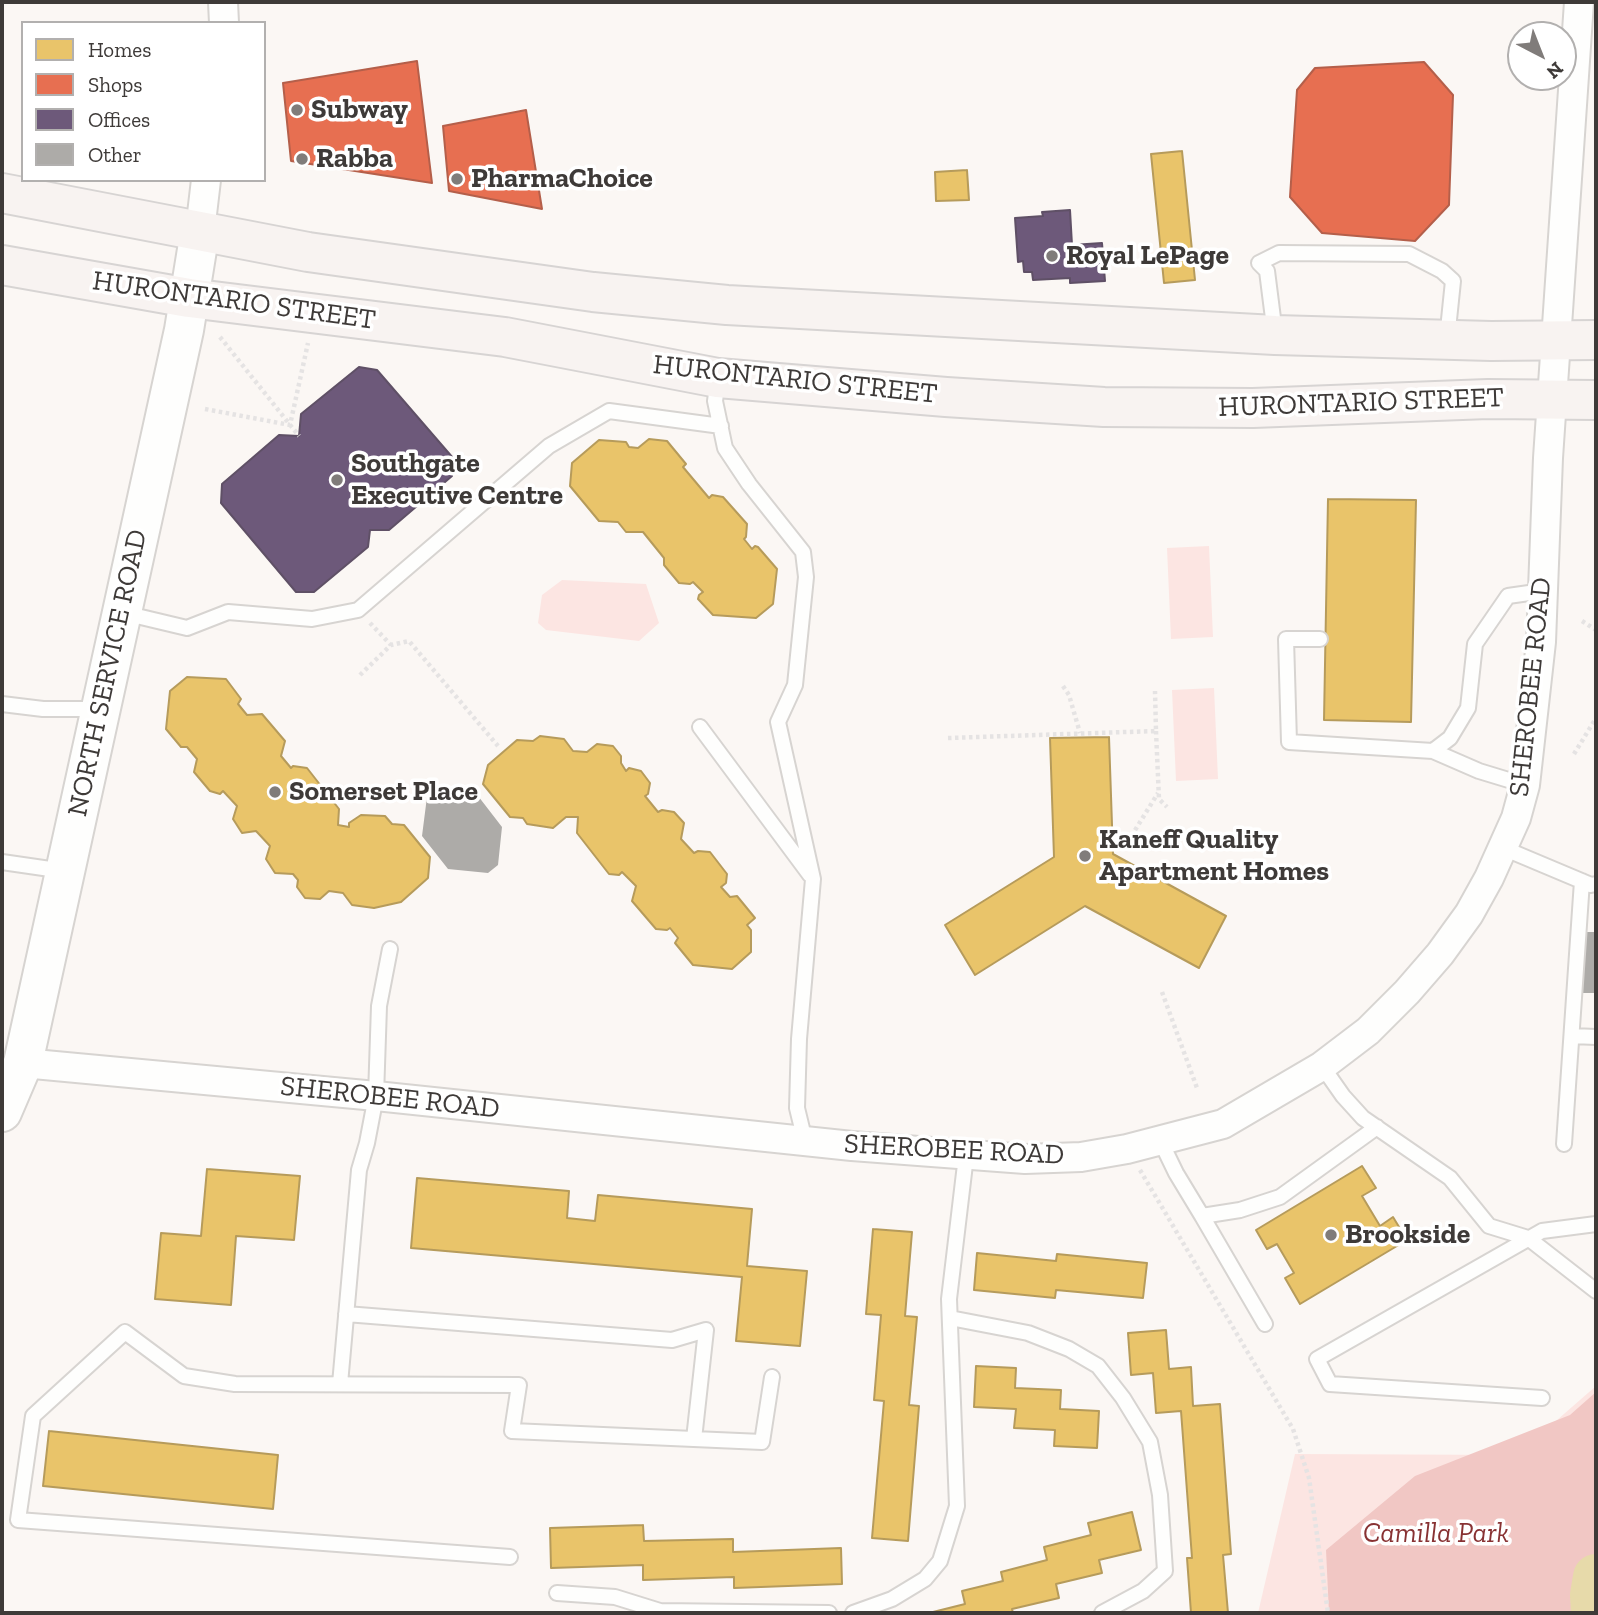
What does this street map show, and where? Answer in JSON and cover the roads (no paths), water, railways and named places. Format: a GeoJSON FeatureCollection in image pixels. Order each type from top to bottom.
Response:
{"type":"FeatureCollection","features":[{"type":"Feature","properties":{"kind":"main road","name":"HURONTARIO STREET"},"geometry":{"type":"LineString","coordinates":[[2,193],[308,251],[593,292],[714,304],[1275,335],[1491,341],[1596,340]]}},
{"type":"Feature","properties":{"kind":"main road","name":"HURONTARIO STREET"},"geometry":{"type":"LineString","coordinates":[[2,265],[190,299],[506,337],[718,378],[1104,407],[1253,408],[1488,399],[1596,400]]}},
{"type":"Feature","properties":{"kind":"street"},"geometry":{"type":"LineString","coordinates":[[223,2],[224,21]]}},
{"type":"Feature","properties":{"kind":"street","name":"SHEROBEE ROAD"},"geometry":{"type":"LineString","coordinates":[[23,1063],[376,1096],[805,1141],[1025,1159],[1081,1157],[1127,1149],[1223,1124],[1322,1066],[1368,1031],[1407,992],[1440,954],[1469,914],[1503,848],[1516,818],[1525,785],[1541,642],[1552,399],[1578,2]]}},
{"type":"Feature","properties":{"kind":"street"},"geometry":{"type":"LineString","coordinates":[[200,231],[206,182]]}},
{"type":"Feature","properties":{"kind":"street","name":"NORTH SERVICE ROAD"},"geometry":{"type":"LineString","coordinates":[[2,1112],[23,1063],[190,299],[200,231]]}},
{"type":"Feature","properties":{"kind":"lane"},"geometry":{"type":"LineString","coordinates":[[1275,335],[1267,271],[1259,263],[1279,253],[1409,254],[1442,271],[1453,281],[1447,339]]}},
{"type":"Feature","properties":{"kind":"lane"},"geometry":{"type":"LineString","coordinates":[[718,378],[715,401],[725,447],[749,484],[803,552],[806,577],[795,685],[778,722],[813,879],[797,1094],[797,1108],[805,1141]]}},
{"type":"Feature","properties":{"kind":"lane"},"geometry":{"type":"LineString","coordinates":[[120,613],[187,628],[228,612],[312,619],[358,610],[549,446],[609,411],[721,426]]}},
{"type":"Feature","properties":{"kind":"lane"},"geometry":{"type":"LineString","coordinates":[[1433,751],[1450,738],[1468,708],[1475,645],[1494,615],[1508,596],[1543,591]]}},
{"type":"Feature","properties":{"kind":"lane"},"geometry":{"type":"LineString","coordinates":[[1320,639],[1286,639],[1289,742],[1433,751],[1479,771],[1525,785]]}},
{"type":"Feature","properties":{"kind":"lane"},"geometry":{"type":"LineString","coordinates":[[2,704],[43,709],[99,709]]}},
{"type":"Feature","properties":{"kind":"lane"},"geometry":{"type":"LineString","coordinates":[[700,727],[813,879]]}},
{"type":"Feature","properties":{"kind":"lane"},"geometry":{"type":"LineString","coordinates":[[1503,848],[1589,883],[1572,1037],[1564,1144]]}},
{"type":"Feature","properties":{"kind":"lane"},"geometry":{"type":"LineString","coordinates":[[2,862],[65,872]]}},
{"type":"Feature","properties":{"kind":"lane"},"geometry":{"type":"LineString","coordinates":[[340,1384],[359,1170],[376,1096],[379,1006],[390,949]]}},
{"type":"Feature","properties":{"kind":"lane"},"geometry":{"type":"LineString","coordinates":[[1572,1037],[1596,1037]]}},
{"type":"Feature","properties":{"kind":"lane"},"geometry":{"type":"LineString","coordinates":[[1322,1066],[1363,1118],[1450,1178],[1489,1226],[1528,1238],[1596,1291]]}},
{"type":"Feature","properties":{"kind":"lane"},"geometry":{"type":"LineString","coordinates":[[1202,1216],[1240,1210],[1280,1197],[1377,1127]]}},
{"type":"Feature","properties":{"kind":"lane"},"geometry":{"type":"LineString","coordinates":[[1161,1142],[1176,1173],[1265,1324]]}},
{"type":"Feature","properties":{"kind":"lane"},"geometry":{"type":"LineString","coordinates":[[853,1613],[891,1599],[925,1579],[940,1561],[957,1506],[950,1318],[952,1267],[966,1156]]}},
{"type":"Feature","properties":{"kind":"lane"},"geometry":{"type":"LineString","coordinates":[[1542,1398],[1330,1384],[1317,1359],[1542,1231],[1596,1224]]}},
{"type":"Feature","properties":{"kind":"lane"},"geometry":{"type":"LineString","coordinates":[[346,1314],[672,1340],[706,1330],[694,1439]]}},
{"type":"Feature","properties":{"kind":"lane"},"geometry":{"type":"LineString","coordinates":[[950,1318],[1028,1333],[1069,1349],[1098,1366],[1123,1398],[1150,1442],[1160,1495],[1165,1571],[1143,1591],[1102,1613]]}},
{"type":"Feature","properties":{"kind":"lane"},"geometry":{"type":"LineString","coordinates":[[510,1557],[18,1520],[33,1416],[125,1332],[184,1376],[235,1384],[519,1385],[512,1431],[762,1442],[772,1377]]}},
{"type":"Feature","properties":{"kind":"lane"},"geometry":{"type":"LineString","coordinates":[[556,1593],[615,1597],[660,1612],[829,1613]]}},
{"type":"Feature","properties":{"kind":"waterway"},"geometry":{"type":"LineString","coordinates":[[1594,1613],[1596,1577]]}},
{"type":"Feature","properties":{"kind":"place","name":"Subway"},"geometry":{"type":"Point","coordinates":[297,110]}},
{"type":"Feature","properties":{"kind":"place","name":"Rabba"},"geometry":{"type":"Point","coordinates":[302,159]}},
{"type":"Feature","properties":{"kind":"place","name":"PharmaChoice"},"geometry":{"type":"Point","coordinates":[457,179]}},
{"type":"Feature","properties":{"kind":"place","name":"Royal LePage"},"geometry":{"type":"Point","coordinates":[1052,256]}},
{"type":"Feature","properties":{"kind":"place","name":"Southgate Executive Centre"},"geometry":{"type":"Point","coordinates":[337,480]}},
{"type":"Feature","properties":{"kind":"place","name":"Somerset Place"},"geometry":{"type":"Point","coordinates":[275,792]}},
{"type":"Feature","properties":{"kind":"place","name":"Kaneff Quality Apartment Homes"},"geometry":{"type":"Point","coordinates":[1085,856]}},
{"type":"Feature","properties":{"kind":"place","name":"Brookside"},"geometry":{"type":"Point","coordinates":[1331,1235]}},
{"type":"Feature","properties":{"kind":"park label","name":"Camilla Park"},"geometry":{"type":"Point","coordinates":[1436,1534]}}]}
